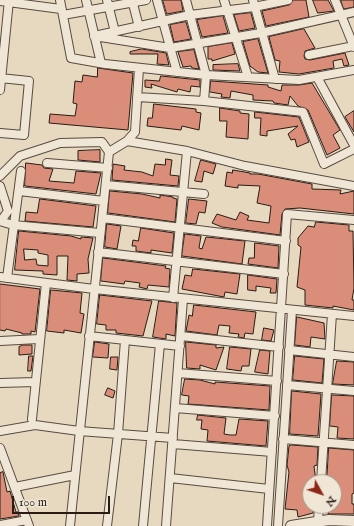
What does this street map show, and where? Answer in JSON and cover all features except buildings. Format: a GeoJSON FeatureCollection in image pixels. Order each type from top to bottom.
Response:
{"type":"FeatureCollection","features":[{"type":"Feature","properties":{"kind":"street"},"geometry":{"type":"LineString","coordinates":[[60,0],[71,58],[139,68],[206,75],[299,80],[354,70]]}},
{"type":"Feature","properties":{"kind":"street"},"geometry":{"type":"LineString","coordinates":[[86,0],[101,63]]}},
{"type":"Feature","properties":{"kind":"street"},"geometry":{"type":"LineString","coordinates":[[0,90],[6,1],[62,12],[88,10],[107,3],[146,0]]}},
{"type":"Feature","properties":{"kind":"street"},"geometry":{"type":"LineString","coordinates":[[157,0],[177,72]]}},
{"type":"Feature","properties":{"kind":"street"},"geometry":{"type":"LineString","coordinates":[[186,0],[206,75],[204,100]]}},
{"type":"Feature","properties":{"kind":"street"},"geometry":{"type":"LineString","coordinates":[[224,0],[248,77]]}},
{"type":"Feature","properties":{"kind":"street"},"geometry":{"type":"LineString","coordinates":[[94,36],[190,16],[227,10],[254,3],[288,0]]}},
{"type":"Feature","properties":{"kind":"street"},"geometry":{"type":"LineString","coordinates":[[309,55],[354,47],[335,0]]}},
{"type":"Feature","properties":{"kind":"street"},"geometry":{"type":"LineString","coordinates":[[132,1],[139,27]]}},
{"type":"Feature","properties":{"kind":"street"},"geometry":{"type":"LineString","coordinates":[[107,3],[116,32]]}},
{"type":"Feature","properties":{"kind":"street"},"geometry":{"type":"LineString","coordinates":[[254,3],[276,79]]}},
{"type":"Feature","properties":{"kind":"street"},"geometry":{"type":"LineString","coordinates":[[94,36],[170,48],[262,33],[354,12]]}},
{"type":"Feature","properties":{"kind":"street"},"geometry":{"type":"LineString","coordinates":[[109,152],[127,141],[135,132],[139,68]]}},
{"type":"Feature","properties":{"kind":"street"},"geometry":{"type":"LineString","coordinates":[[316,77],[354,145]]}},
{"type":"Feature","properties":{"kind":"street"},"geometry":{"type":"LineString","coordinates":[[0,78],[29,81],[24,135],[0,133]]}},
{"type":"Feature","properties":{"kind":"street"},"geometry":{"type":"LineString","coordinates":[[138,97],[204,100],[303,112],[324,164],[354,149]]}},
{"type":"Feature","properties":{"kind":"street"},"geometry":{"type":"LineString","coordinates":[[127,141],[187,150],[245,166],[354,186]]}},
{"type":"Feature","properties":{"kind":"street"},"geometry":{"type":"LineString","coordinates":[[0,176],[20,156],[60,143],[102,142],[109,152],[70,526]]}},
{"type":"Feature","properties":{"kind":"street"},"geometry":{"type":"LineString","coordinates":[[173,298],[187,150]]}},
{"type":"Feature","properties":{"kind":"street"},"geometry":{"type":"LineString","coordinates":[[47,163],[108,168]]}},
{"type":"Feature","properties":{"kind":"street"},"geometry":{"type":"LineString","coordinates":[[21,171],[4,278],[173,298],[354,316]]}},
{"type":"Feature","properties":{"kind":"street"},"geometry":{"type":"LineString","coordinates":[[106,185],[204,194]]}},
{"type":"Feature","properties":{"kind":"street"},"geometry":{"type":"LineString","coordinates":[[0,186],[8,211],[0,221],[13,224],[100,233]]}},
{"type":"Feature","properties":{"kind":"street"},"geometry":{"type":"LineString","coordinates":[[19,191],[104,201]]}},
{"type":"Feature","properties":{"kind":"street"},"geometry":{"type":"LineString","coordinates":[[267,526],[288,214],[354,220]]}},
{"type":"Feature","properties":{"kind":"street"},"geometry":{"type":"LineString","coordinates":[[102,218],[286,241]]}},
{"type":"Feature","properties":{"kind":"street"},"geometry":{"type":"LineString","coordinates":[[98,252],[284,274]]}},
{"type":"Feature","properties":{"kind":"street"},"geometry":{"type":"LineString","coordinates":[[32,419],[39,339],[46,283]]}},
{"type":"Feature","properties":{"kind":"street"},"geometry":{"type":"LineString","coordinates":[[166,526],[184,299]]}},
{"type":"Feature","properties":{"kind":"street"},"geometry":{"type":"LineString","coordinates":[[278,526],[292,310]]}},
{"type":"Feature","properties":{"kind":"street"},"geometry":{"type":"LineString","coordinates":[[322,474],[332,314]]}},
{"type":"Feature","properties":{"kind":"street"},"geometry":{"type":"LineString","coordinates":[[89,336],[180,346]]}},
{"type":"Feature","properties":{"kind":"street"},"geometry":{"type":"LineString","coordinates":[[181,336],[280,347]]}},
{"type":"Feature","properties":{"kind":"street"},"geometry":{"type":"LineString","coordinates":[[0,341],[39,339]]}},
{"type":"Feature","properties":{"kind":"street"},"geometry":{"type":"LineString","coordinates":[[107,526],[118,434],[125,340]]}},
{"type":"Feature","properties":{"kind":"street"},"geometry":{"type":"LineString","coordinates":[[143,526],[160,344]]}},
{"type":"Feature","properties":{"kind":"street"},"geometry":{"type":"LineString","coordinates":[[289,350],[354,357]]}},
{"type":"Feature","properties":{"kind":"street"},"geometry":{"type":"LineString","coordinates":[[178,373],[277,381]]}},
{"type":"Feature","properties":{"kind":"street"},"geometry":{"type":"LineString","coordinates":[[0,383],[36,382]]}},
{"type":"Feature","properties":{"kind":"street"},"geometry":{"type":"LineString","coordinates":[[287,385],[354,391]]}},
{"type":"Feature","properties":{"kind":"street"},"geometry":{"type":"LineString","coordinates":[[175,408],[274,416]]}},
{"type":"Feature","properties":{"kind":"street"},"geometry":{"type":"LineString","coordinates":[[0,431],[35,425],[80,431],[152,436],[173,441],[272,452]]}},
{"type":"Feature","properties":{"kind":"street"},"geometry":{"type":"LineString","coordinates":[[283,439],[354,445]]}},
{"type":"Feature","properties":{"kind":"street"},"geometry":{"type":"LineString","coordinates":[[0,448],[28,523],[0,525]]}},
{"type":"Feature","properties":{"kind":"street"},"geometry":{"type":"LineString","coordinates":[[15,487],[75,475]]}},
{"type":"Feature","properties":{"kind":"street"},"geometry":{"type":"LineString","coordinates":[[170,478],[269,489]]}},
{"type":"Feature","properties":{"kind":"street"},"geometry":{"type":"LineString","coordinates":[[318,514],[318,521]]}},
{"type":"Feature","properties":{"kind":"street"},"geometry":{"type":"LineString","coordinates":[[291,526],[318,521],[354,521]]}}]}
